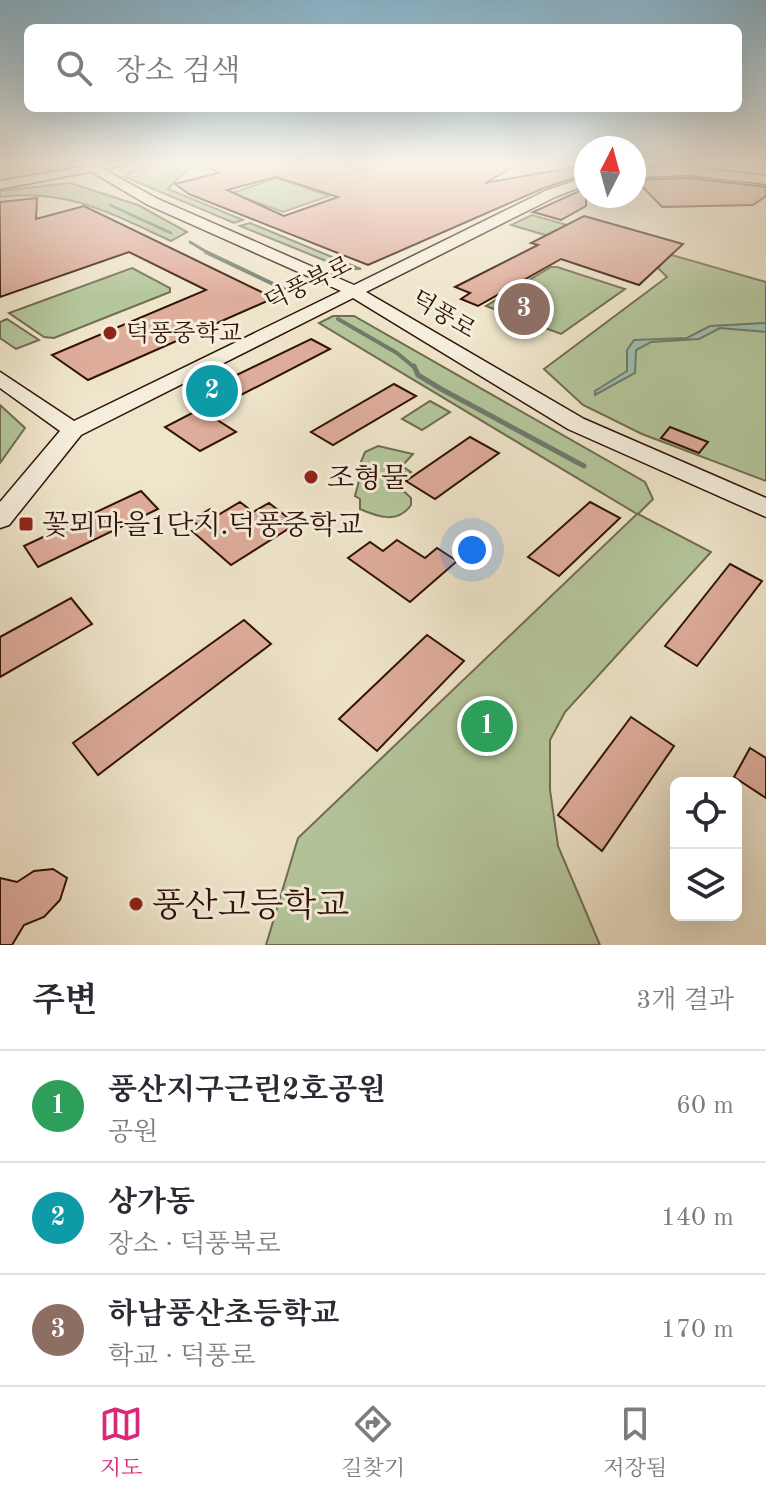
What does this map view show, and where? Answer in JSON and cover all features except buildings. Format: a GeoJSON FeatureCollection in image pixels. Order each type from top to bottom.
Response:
{"type":"FeatureCollection","features":[{"type":"Feature","properties":{"kind":"street","name":"덕풍로"},"geometry":{"type":"LineString","coordinates":[[175,209],[353,290],[576,424],[766,508]]}},
{"type":"Feature","properties":{"kind":"street","name":"덕풍북로"},"geometry":{"type":"LineString","coordinates":[[0,519],[73,430],[519,209]]}},
{"type":"Feature","properties":{"kind":"street"},"geometry":{"type":"LineString","coordinates":[[0,378],[73,430]]}},
{"type":"Feature","properties":{"kind":"shaded area"},"geometry":{"type":"Polygon","coordinates":[[[97,209],[145,209],[187,232],[171,241],[97,209]]]}},
{"type":"Feature","properties":{"kind":"shaded area"},"geometry":{"type":"Polygon","coordinates":[[[201,209],[217,209],[243,220],[234,223],[201,209]]]}},
{"type":"Feature","properties":{"kind":"shaded area"},"geometry":{"type":"Polygon","coordinates":[[[532,215],[766,282],[766,481],[642,434],[583,405],[544,369],[667,277],[658,268],[511,225],[532,215]]]}},
{"type":"Feature","properties":{"kind":"shaded area"},"geometry":{"type":"Polygon","coordinates":[[[250,223],[361,269],[346,269],[240,226],[250,223]]]}},
{"type":"Feature","properties":{"kind":"shaded area"},"geometry":{"type":"Polygon","coordinates":[[[551,267],[625,289],[561,334],[486,306],[551,267]]]}},
{"type":"Feature","properties":{"kind":"shaded area"},"geometry":{"type":"Polygon","coordinates":[[[132,268],[170,288],[170,292],[54,338],[44,337],[9,313],[132,268]]]}},
{"type":"Feature","properties":{"kind":"shaded area"},"geometry":{"type":"Polygon","coordinates":[[[333,316],[354,316],[645,482],[653,499],[638,514],[711,552],[565,712],[550,740],[550,790],[558,846],[600,945],[266,945],[298,838],[637,514],[319,323],[333,316]]]}},
{"type":"Feature","properties":{"kind":"shaded area"},"geometry":{"type":"Polygon","coordinates":[[[7,319],[39,340],[16,349],[0,338],[0,322],[7,319]]]}},
{"type":"Feature","properties":{"kind":"shaded area"},"geometry":{"type":"Polygon","coordinates":[[[766,323],[766,332],[720,328],[699,339],[651,342],[636,350],[635,373],[595,395],[595,391],[627,371],[627,350],[634,340],[687,338],[710,326],[766,323]]]}},
{"type":"Feature","properties":{"kind":"shaded area"},"geometry":{"type":"Polygon","coordinates":[[[430,401],[450,412],[422,430],[402,419],[430,401]]]}},
{"type":"Feature","properties":{"kind":"shaded area"},"geometry":{"type":"Polygon","coordinates":[[[0,405],[25,428],[0,463],[0,405]]]}},
{"type":"Feature","properties":{"kind":"shaded area"},"geometry":{"type":"Polygon","coordinates":[[[378,446],[413,454],[402,466],[411,472],[395,483],[411,498],[411,505],[394,517],[360,509],[360,499],[355,496],[361,473],[358,469],[365,452],[378,446]]]}},
{"type":"Feature","properties":{"kind":"waterway"},"geometry":{"type":"LineString","coordinates":[[119,209],[171,233]]}},
{"type":"Feature","properties":{"kind":"waterway"},"geometry":{"type":"LineString","coordinates":[[190,242],[209,254]]}},
{"type":"Feature","properties":{"kind":"waterway"},"geometry":{"type":"LineString","coordinates":[[209,254],[292,293]]}},
{"type":"Feature","properties":{"kind":"waterway"},"geometry":{"type":"LineString","coordinates":[[338,319],[397,353],[415,368]]}},
{"type":"Feature","properties":{"kind":"waterway"},"geometry":{"type":"LineString","coordinates":[[415,368],[418,375],[441,389],[584,466]]}},
{"type":"Feature","properties":{"kind":"place","name":"하남풍산초등학교"},"geometry":{"type":"Point","coordinates":[524,309]}},
{"type":"Feature","properties":{"kind":"place","name":"덕풍중학교"},"geometry":{"type":"Point","coordinates":[110,333]}},
{"type":"Feature","properties":{"kind":"place","name":"상가동"},"geometry":{"type":"Point","coordinates":[212,391]}},
{"type":"Feature","properties":{"kind":"place","name":"조형물"},"geometry":{"type":"Point","coordinates":[311,477]}},
{"type":"Feature","properties":{"kind":"place","name":"꽃뫼마을1단지.덕풍중학교"},"geometry":{"type":"Point","coordinates":[26,524]}},
{"type":"Feature","properties":{"kind":"place","name":"풍산지구근린2호공원"},"geometry":{"type":"Point","coordinates":[487,726]}},
{"type":"Feature","properties":{"kind":"place","name":"풍산고등학교"},"geometry":{"type":"Point","coordinates":[136,904]}}]}
